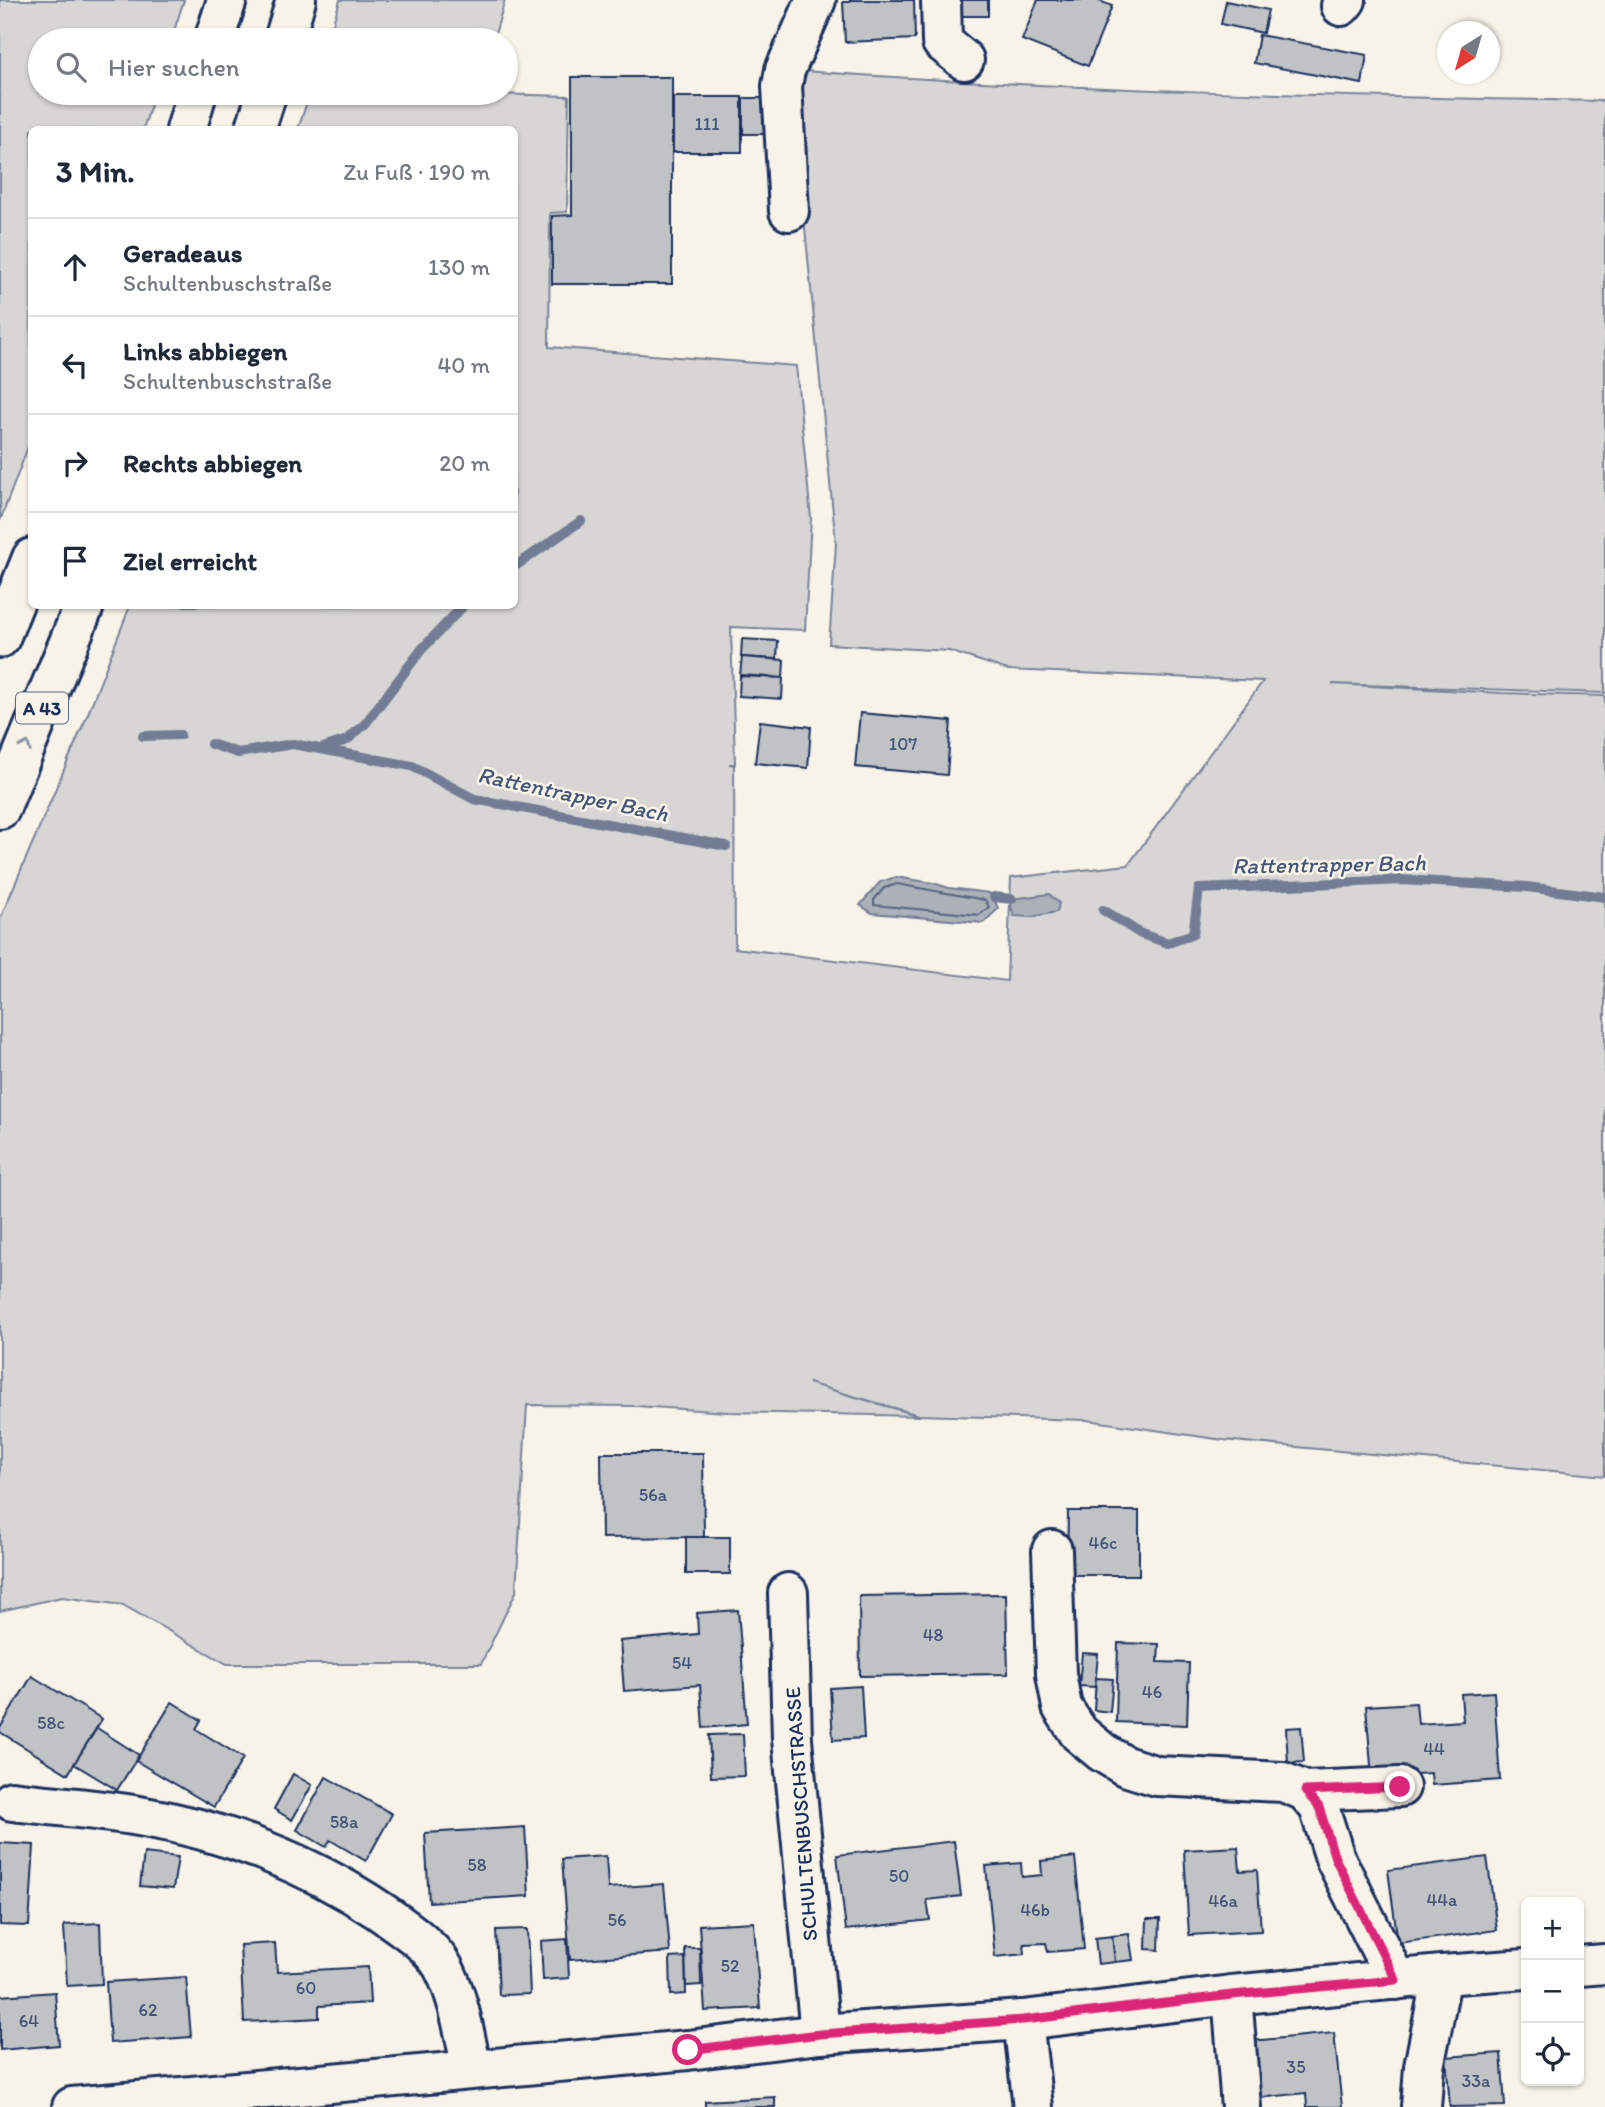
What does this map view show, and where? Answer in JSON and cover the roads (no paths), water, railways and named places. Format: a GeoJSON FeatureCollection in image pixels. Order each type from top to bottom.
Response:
{"type":"FeatureCollection","features":[{"type":"Feature","properties":{"kind":"main road"},"geometry":{"type":"LineString","coordinates":[[218,28],[227,0]]}},
{"type":"Feature","properties":{"kind":"main road"},"geometry":{"type":"LineString","coordinates":[[288,28],[296,0]]}},
{"type":"Feature","properties":{"kind":"main road"},"geometry":{"type":"LineString","coordinates":[[789,211],[782,86],[785,70],[816,0]]}},
{"type":"Feature","properties":{"kind":"main road"},"geometry":{"type":"LineString","coordinates":[[941,0],[942,42],[964,60]]}},
{"type":"Feature","properties":{"kind":"main road"},"geometry":{"type":"LineString","coordinates":[[187,126],[193,105]]}},
{"type":"Feature","properties":{"kind":"main road"},"geometry":{"type":"LineString","coordinates":[[256,126],[263,105]]}},
{"type":"Feature","properties":{"kind":"main road"},"geometry":{"type":"LineString","coordinates":[[0,638],[28,568]]}},
{"type":"Feature","properties":{"kind":"main road","name":"A 43"},"geometry":{"type":"LineString","coordinates":[[0,809],[83,609]]}},
{"type":"Feature","properties":{"kind":"main road"},"geometry":{"type":"LineString","coordinates":[[1052,1550],[1056,1674],[1062,1707],[1079,1733],[1102,1752],[1125,1766],[1157,1776],[1283,1782],[1312,1799],[1400,1787]]}},
{"type":"Feature","properties":{"kind":"main road","name":"SCHULTENBUSCHSTRASSE"},"geometry":{"type":"LineString","coordinates":[[788,1592],[792,1740],[820,2034]]}},
{"type":"Feature","properties":{"kind":"main road"},"geometry":{"type":"LineString","coordinates":[[1312,1799],[1335,1858],[1396,1980]]}},
{"type":"Feature","properties":{"kind":"main road"},"geometry":{"type":"LineString","coordinates":[[12,1801],[141,1816],[191,1828],[279,1856],[348,1890],[410,1933],[442,1965],[457,2003],[472,2069]]}},
{"type":"Feature","properties":{"kind":"main road"},"geometry":{"type":"LineString","coordinates":[[1584,1966],[1605,1964]]}},
{"type":"Feature","properties":{"kind":"main road"},"geometry":{"type":"LineString","coordinates":[[72,2107],[393,2092],[472,2069],[688,2050],[820,2034],[1023,2020],[1232,1995],[1521,1969]]}},
{"type":"Feature","properties":{"kind":"main road"},"geometry":{"type":"LineString","coordinates":[[1421,2107],[1424,2067],[1442,1975]]}},
{"type":"Feature","properties":{"kind":"main road"},"geometry":{"type":"LineString","coordinates":[[1232,1995],[1241,2107]]}},
{"type":"Feature","properties":{"kind":"main road"},"geometry":{"type":"LineString","coordinates":[[1023,2020],[1033,2107]]}},
{"type":"Feature","properties":{"kind":"water"},"geometry":{"type":"Polygon","coordinates":[[[896,877],[989,893],[994,897],[998,909],[983,923],[872,913],[860,905],[880,882],[896,877]]]}},
{"type":"Feature","properties":{"kind":"water"},"geometry":{"type":"Polygon","coordinates":[[[1049,894],[1059,903],[1057,912],[1031,917],[1014,916],[1012,899],[1049,894]]]}},
{"type":"Feature","properties":{"kind":"waterway"},"geometry":{"type":"LineString","coordinates":[[518,564],[581,521]]}},
{"type":"Feature","properties":{"kind":"waterway"},"geometry":{"type":"LineString","coordinates":[[323,748],[347,740],[365,724],[422,649],[460,609]]}},
{"type":"Feature","properties":{"kind":"waterway","name":"Rattentrapper Bach"},"geometry":{"type":"LineString","coordinates":[[143,736],[180,735]]}},
{"type":"Feature","properties":{"kind":"waterway","name":"Rattentrapper Bach"},"geometry":{"type":"LineString","coordinates":[[211,744],[238,753],[293,744],[412,766],[474,799],[726,846]]}},
{"type":"Feature","properties":{"kind":"waterway","name":"Rattentrapper Bach"},"geometry":{"type":"LineString","coordinates":[[1103,910],[1141,934],[1168,943],[1193,934],[1199,889],[1402,880],[1527,887],[1605,897]]}},
{"type":"Feature","properties":{"kind":"waterway","name":"Rattentrapper Bach"},"geometry":{"type":"LineString","coordinates":[[994,897],[1012,899]]}}]}
